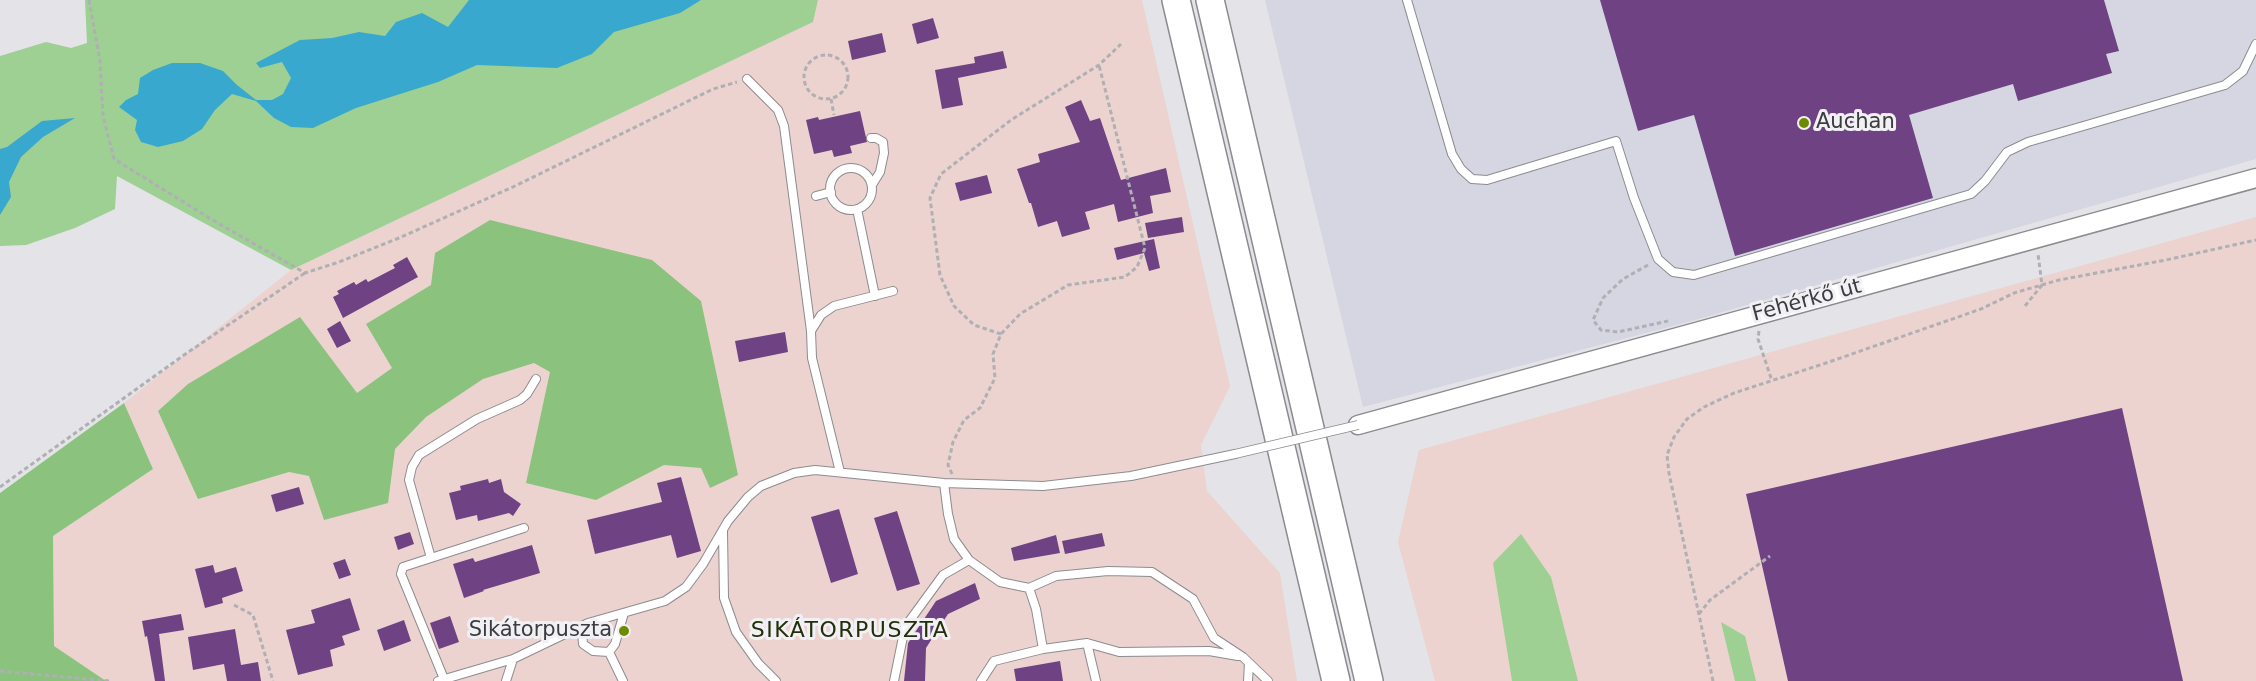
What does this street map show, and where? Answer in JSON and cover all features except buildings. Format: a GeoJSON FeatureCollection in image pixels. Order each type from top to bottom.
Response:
{"type":"FeatureCollection","features":[{"type":"Feature","properties":{"kind":"highway"},"geometry":{"type":"LineString","coordinates":[[1176,0],[1336,681]]}},
{"type":"Feature","properties":{"kind":"highway"},"geometry":{"type":"LineString","coordinates":[[1210,0],[1368,681]]}},
{"type":"Feature","properties":{"kind":"street","name":"Fehérkő út"},"geometry":{"type":"LineString","coordinates":[[1358,425],[2256,178]]}},
{"type":"Feature","properties":{"kind":"lane"},"geometry":{"type":"LineString","coordinates":[[1407,0],[1452,154],[1461,169],[1472,179],[1487,180],[1616,141],[1634,198],[1658,259],[1673,272],[1694,275],[1971,194],[1986,181],[2007,152],[2028,141],[2225,85],[2243,71],[2256,44]]}},
{"type":"Feature","properties":{"kind":"lane"},"geometry":{"type":"LineString","coordinates":[[747,79],[778,110],[784,126],[811,331],[812,358],[840,472]]}},
{"type":"Feature","properties":{"kind":"lane"},"geometry":{"type":"LineString","coordinates":[[871,138],[883,142],[884,153],[880,172],[872,185],[871,196],[864,206],[852,210],[841,208],[832,199],[830,187],[834,176],[844,169],[856,168],[867,174],[872,185]]}},
{"type":"Feature","properties":{"kind":"lane"},"geometry":{"type":"LineString","coordinates":[[816,196],[831,192]]}},
{"type":"Feature","properties":{"kind":"lane"},"geometry":{"type":"LineString","coordinates":[[857,209],[875,296]]}},
{"type":"Feature","properties":{"kind":"lane"},"geometry":{"type":"LineString","coordinates":[[811,331],[821,315],[834,306],[894,291]]}},
{"type":"Feature","properties":{"kind":"lane"},"geometry":{"type":"LineString","coordinates":[[431,558],[410,480],[412,467],[419,455],[477,419],[520,400],[527,394],[536,379]]}},
{"type":"Feature","properties":{"kind":"lane"},"geometry":{"type":"LineString","coordinates":[[524,528],[403,567],[401,574],[441,680],[513,659],[588,623],[665,601],[686,587],[723,530],[748,497],[761,486],[794,473],[815,470],[955,484],[1018,487],[1065,484],[1131,476],[1358,425]]}},
{"type":"Feature","properties":{"kind":"lane"},"geometry":{"type":"LineString","coordinates":[[944,483],[954,540],[969,560],[1000,582],[1029,588],[1056,576],[1108,571],[1152,572],[1193,599],[1214,638],[1246,660],[1268,681]]}},
{"type":"Feature","properties":{"kind":"lane"},"geometry":{"type":"LineString","coordinates":[[723,530],[724,598],[736,632],[758,663],[776,681]]}},
{"type":"Feature","properties":{"kind":"lane"},"geometry":{"type":"LineString","coordinates":[[894,681],[904,627],[943,575],[969,560]]}},
{"type":"Feature","properties":{"kind":"lane"},"geometry":{"type":"LineString","coordinates":[[1029,588],[1036,609],[1043,649]]}},
{"type":"Feature","properties":{"kind":"lane"},"geometry":{"type":"LineString","coordinates":[[609,652],[615,644],[624,612]]}},
{"type":"Feature","properties":{"kind":"lane"},"geometry":{"type":"LineString","coordinates":[[588,623],[582,632],[583,644],[593,651],[609,652]]}},
{"type":"Feature","properties":{"kind":"lane"},"geometry":{"type":"LineString","coordinates":[[981,681],[994,661],[1043,649],[1087,643],[1119,652],[1209,651],[1246,660]]}},
{"type":"Feature","properties":{"kind":"lane"},"geometry":{"type":"LineString","coordinates":[[1087,643],[1096,681]]}},
{"type":"Feature","properties":{"kind":"lane"},"geometry":{"type":"LineString","coordinates":[[609,652],[623,681]]}},
{"type":"Feature","properties":{"kind":"lane"},"geometry":{"type":"LineString","coordinates":[[506,681],[513,659]]}},
{"type":"Feature","properties":{"kind":"lane"},"geometry":{"type":"LineString","coordinates":[[1246,660],[1248,681]]}},
{"type":"Feature","properties":{"kind":"path"},"geometry":{"type":"LineString","coordinates":[[89,0],[100,61],[103,116],[114,159],[305,273]]}},
{"type":"Feature","properties":{"kind":"path"},"geometry":{"type":"LineString","coordinates":[[1001,334],[974,325],[954,306],[940,275],[930,198],[941,174],[1011,120],[1100,65],[1121,44]]}},
{"type":"Feature","properties":{"kind":"path"},"geometry":{"type":"LineString","coordinates":[[822,55],[832,55],[841,60],[847,68],[849,78],[847,87],[840,95],[831,99],[821,99],[812,95],[806,87],[804,77],[806,67],[822,55]]}},
{"type":"Feature","properties":{"kind":"path"},"geometry":{"type":"LineString","coordinates":[[955,484],[948,465],[953,442],[964,420],[980,408],[995,378],[993,354],[1001,334],[1020,314],[1068,285],[1125,277],[1137,267],[1145,248],[1100,65]]}},
{"type":"Feature","properties":{"kind":"path"},"geometry":{"type":"LineString","coordinates":[[0,487],[184,355],[305,273],[339,262],[410,233],[515,186],[713,89],[747,79]]}},
{"type":"Feature","properties":{"kind":"path"},"geometry":{"type":"LineString","coordinates":[[831,99],[834,115]]}},
{"type":"Feature","properties":{"kind":"path"},"geometry":{"type":"LineString","coordinates":[[1713,681],[1667,455],[1674,437],[1687,419],[1704,407],[1734,393],[1981,309],[2013,294],[2059,280],[2256,240]]}},
{"type":"Feature","properties":{"kind":"path"},"geometry":{"type":"LineString","coordinates":[[2025,306],[2042,285],[2039,255],[2027,241]]}},
{"type":"Feature","properties":{"kind":"path"},"geometry":{"type":"LineString","coordinates":[[1658,259],[1623,279],[1603,298],[1593,320],[1601,330],[1618,332],[1679,318],[1688,322],[1694,332]]}},
{"type":"Feature","properties":{"kind":"path"},"geometry":{"type":"LineString","coordinates":[[1760,314],[1758,339],[1772,381]]}},
{"type":"Feature","properties":{"kind":"path"},"geometry":{"type":"LineString","coordinates":[[1699,616],[1710,600],[1770,556]]}},
{"type":"Feature","properties":{"kind":"path"},"geometry":{"type":"LineString","coordinates":[[234,605],[253,615],[273,681]]}},
{"type":"Feature","properties":{"kind":"path"},"geometry":{"type":"LineString","coordinates":[[0,671],[109,681]]}},
{"type":"Feature","properties":{"kind":"shaded area"},"geometry":{"type":"Polygon","coordinates":[[[818,0],[1142,0],[1230,386],[1201,445],[1207,491],[1280,573],[1297,681],[106,681],[54,646],[53,536],[153,469],[124,403],[291,270],[813,22],[818,0]]]}},
{"type":"Feature","properties":{"kind":"shaded area"},"geometry":{"type":"Polygon","coordinates":[[[1265,0],[2256,0],[2256,159],[1688,322],[1363,407],[1265,0]]]}},
{"type":"Feature","properties":{"kind":"shaded area"},"geometry":{"type":"Polygon","coordinates":[[[2256,217],[2256,681],[1435,681],[1398,542],[1419,450],[2256,217]]]}},
{"type":"Feature","properties":{"kind":"green space"},"geometry":{"type":"Polygon","coordinates":[[[85,0],[818,0],[813,22],[291,270],[117,176],[115,209],[75,228],[26,245],[0,246],[0,56],[46,42],[71,48],[87,43],[85,0]]]}},
{"type":"Feature","properties":{"kind":"green space"},"geometry":{"type":"Polygon","coordinates":[[[490,220],[652,260],[701,301],[738,475],[710,488],[701,468],[664,465],[596,500],[526,483],[550,372],[534,363],[483,379],[426,417],[395,449],[388,503],[324,520],[309,476],[289,472],[198,499],[158,411],[188,384],[300,317],[357,393],[392,368],[366,324],[431,285],[435,253],[490,220]]]}},
{"type":"Feature","properties":{"kind":"green space"},"geometry":{"type":"Polygon","coordinates":[[[124,403],[153,469],[53,536],[54,646],[106,681],[0,681],[0,493],[124,403]]]}},
{"type":"Feature","properties":{"kind":"green space"},"geometry":{"type":"Polygon","coordinates":[[[1521,534],[1551,577],[1578,681],[1512,681],[1493,563],[1521,534]]]}},
{"type":"Feature","properties":{"kind":"green space"},"geometry":{"type":"Polygon","coordinates":[[[1721,622],[1745,636],[1756,681],[1735,681],[1721,622]]]}},
{"type":"Feature","properties":{"kind":"water"},"geometry":{"type":"Polygon","coordinates":[[[469,0],[701,0],[680,13],[614,32],[592,54],[557,68],[477,65],[438,82],[356,108],[313,128],[291,127],[274,118],[256,101],[232,94],[215,110],[202,129],[183,141],[158,147],[141,142],[135,130],[137,120],[119,107],[126,100],[138,94],[140,78],[172,63],[200,63],[223,71],[256,100],[272,100],[283,94],[291,78],[282,62],[260,68],[256,63],[300,40],[332,38],[359,32],[385,36],[396,22],[422,13],[448,27],[469,0]]]}},
{"type":"Feature","properties":{"kind":"water"},"geometry":{"type":"Polygon","coordinates":[[[75,118],[43,137],[21,157],[9,182],[11,197],[0,215],[0,149],[7,147],[42,121],[75,118]]]}},
{"type":"Feature","properties":{"kind":"place","name":"Auchan"},"geometry":{"type":"Point","coordinates":[1804,123]}},
{"type":"Feature","properties":{"kind":"place","name":"Sikátorpuszta"},"geometry":{"type":"Point","coordinates":[624,631]}},
{"type":"Feature","properties":{"kind":"district","name":"SIKÁTORPUSZTA"},"geometry":{"type":"Point","coordinates":[850,631]}}]}
